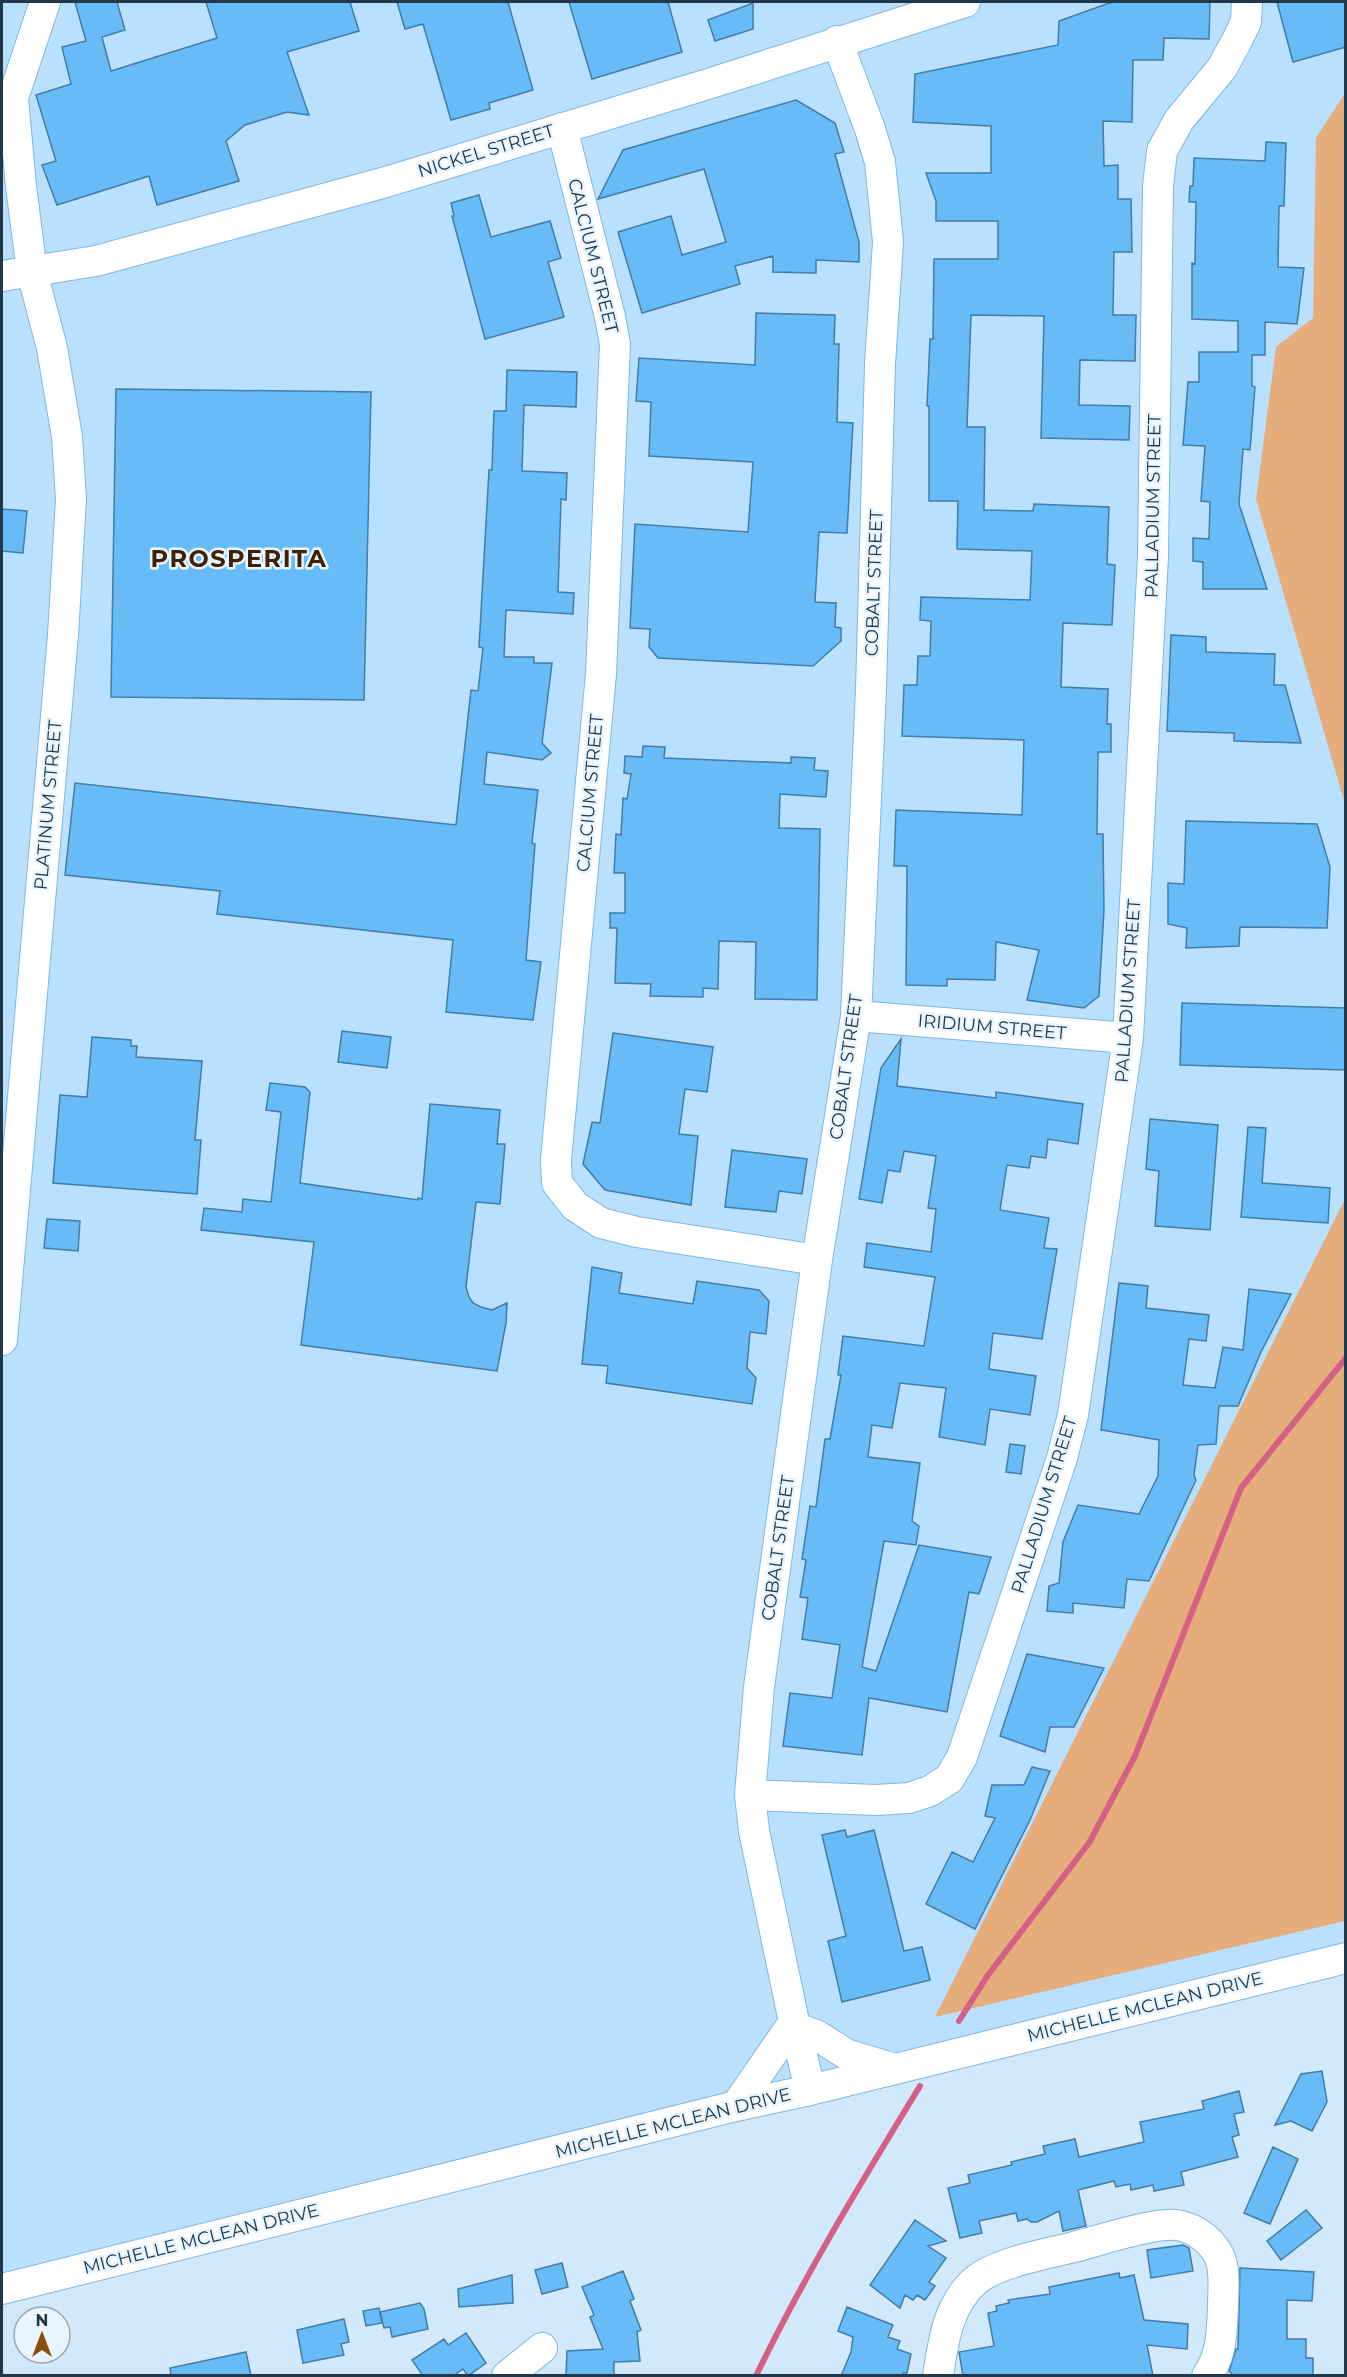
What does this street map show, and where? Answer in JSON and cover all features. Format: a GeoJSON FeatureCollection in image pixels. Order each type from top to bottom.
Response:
{"type":"FeatureCollection","features":[{"type":"Feature","properties":{"kind":"street","name":"PLATINUM STREET"},"geometry":{"type":"LineString","coordinates":[[2,1340],[63,635],[71,499],[67,437],[52,348],[32,272],[13,98],[45,2]]}},
{"type":"Feature","properties":{"kind":"street","name":"NICKEL STREET"},"geometry":{"type":"LineString","coordinates":[[2,276],[108,258],[386,182],[708,84],[965,2]]}},
{"type":"Feature","properties":{"kind":"street","name":"PALLADIUM STREET"},"geometry":{"type":"LineString","coordinates":[[750,1796],[876,1800],[909,1798],[930,1791],[949,1779],[962,1757],[1062,1458],[1073,1415],[1128,1038],[1153,556],[1158,186],[1162,151],[1179,120],[1222,68],[1246,21],[1247,2]]}},
{"type":"Feature","properties":{"kind":"street","name":"COBALT STREET"},"geometry":{"type":"LineString","coordinates":[[810,2090],[754,1831],[750,1796],[759,1688],[817,1260],[856,1016],[871,690],[880,364],[888,242],[880,162],[837,41]]}},
{"type":"Feature","properties":{"kind":"street","name":"CALCIUM STREET"},"geometry":{"type":"LineString","coordinates":[[562,128],[615,344],[601,674],[556,1160],[557,1183],[575,1206],[601,1224],[637,1232],[817,1260]]}},
{"type":"Feature","properties":{"kind":"street","name":"IRIDIUM STREET"},"geometry":{"type":"LineString","coordinates":[[856,1016],[1128,1038]]}},
{"type":"Feature","properties":{"kind":"street","name":"MICHELLE MCLEAN DRIVE"},"geometry":{"type":"LineString","coordinates":[[5,2287],[1346,1958]]}},
{"type":"Feature","properties":{"kind":"street"},"geometry":{"type":"LineString","coordinates":[[736,2106],[795,2025],[848,2055],[893,2068]]}},
{"type":"Feature","properties":{"kind":"street"},"geometry":{"type":"LineString","coordinates":[[938,2376],[942,2348],[952,2312],[959,2299],[976,2280],[1019,2260],[1151,2228],[1176,2225],[1193,2230],[1203,2237],[1212,2245],[1222,2265],[1224,2283],[1221,2337],[1217,2358],[1206,2376]]}},
{"type":"Feature","properties":{"kind":"street"},"geometry":{"type":"LineString","coordinates":[[507,2376],[542,2348]]}},
{"type":"Feature","properties":{"kind":"shaded area"},"geometry":{"type":"Polygon","coordinates":[[[2,2],[1345,2],[1345,1958],[2,2280],[2,2]]]}},
{"type":"Feature","properties":{"kind":"shaded area"},"geometry":{"type":"Polygon","coordinates":[[[1345,93],[1345,804],[1256,499],[1276,347],[1313,318],[1316,138],[1345,93]]]}},
{"type":"Feature","properties":{"kind":"shaded area"},"geometry":{"type":"Polygon","coordinates":[[[1345,1199],[1345,1921],[935,2017],[1345,1199]]]}},
{"type":"Feature","properties":{"kind":"building"},"geometry":{"type":"Polygon","coordinates":[[[75,2],[117,2],[125,30],[102,37],[111,71],[217,38],[206,2],[350,2],[359,31],[287,52],[309,115],[287,112],[245,125],[226,141],[239,181],[157,205],[149,176],[57,205],[42,165],[56,161],[36,95],[71,84],[62,47],[86,41],[75,2]]]}},
{"type":"Feature","properties":{"kind":"building"},"geometry":{"type":"Polygon","coordinates":[[[397,2],[508,2],[533,90],[489,103],[490,109],[451,120],[423,24],[405,29],[397,2]]]}},
{"type":"Feature","properties":{"kind":"building"},"geometry":{"type":"Polygon","coordinates":[[[569,2],[668,2],[682,52],[592,79],[569,2]]]}},
{"type":"Feature","properties":{"kind":"building"},"geometry":{"type":"Polygon","coordinates":[[[1112,2],[1210,2],[1209,39],[1164,38],[1163,60],[1133,60],[1132,122],[1103,121],[1104,166],[1118,165],[1118,199],[1131,199],[1132,252],[1114,252],[1113,315],[1136,315],[1135,361],[1080,360],[1079,405],[1130,406],[1129,440],[1041,438],[1044,316],[971,315],[967,427],[985,427],[984,510],[1033,511],[1034,504],[1109,507],[1107,564],[1115,565],[1112,625],[1063,623],[1061,687],[1108,689],[1107,724],[1111,724],[1111,752],[1098,752],[1097,834],[1103,834],[1104,910],[1099,996],[1084,1008],[1027,1000],[1039,950],[996,942],[995,980],[947,979],[947,986],[906,985],[907,866],[894,866],[896,810],[1022,815],[1024,740],[902,736],[904,685],[917,685],[918,656],[930,656],[931,621],[920,620],[921,597],[1030,600],[1032,551],[957,549],[958,501],[929,501],[929,406],[927,406],[930,339],[933,339],[934,259],[998,259],[998,221],[936,221],[936,201],[926,173],[991,173],[991,126],[913,122],[915,74],[1058,45],[1059,21],[1112,2]]]}},
{"type":"Feature","properties":{"kind":"building"},"geometry":{"type":"Polygon","coordinates":[[[1277,2],[1346,2],[1346,47],[1293,62],[1277,2]]]}},
{"type":"Feature","properties":{"kind":"building"},"geometry":{"type":"Polygon","coordinates":[[[753,3],[753,29],[715,41],[708,20],[753,3]]]}},
{"type":"Feature","properties":{"kind":"building"},"geometry":{"type":"Polygon","coordinates":[[[796,100],[835,123],[844,152],[835,154],[859,242],[859,262],[816,260],[816,273],[773,272],[773,256],[735,266],[740,284],[642,313],[618,232],[671,216],[682,255],[726,242],[704,169],[598,199],[623,150],[796,100]]]}},
{"type":"Feature","properties":{"kind":"building"},"geometry":{"type":"Polygon","coordinates":[[[1266,142],[1286,143],[1284,206],[1279,206],[1278,267],[1304,268],[1297,324],[1265,322],[1265,355],[1252,355],[1252,386],[1255,387],[1250,450],[1243,449],[1239,504],[1267,589],[1203,589],[1203,562],[1193,561],[1193,538],[1209,539],[1210,502],[1201,501],[1205,446],[1183,445],[1188,382],[1199,382],[1199,352],[1238,352],[1238,321],[1192,319],[1192,263],[1195,264],[1196,202],[1189,202],[1190,186],[1193,186],[1194,158],[1265,161],[1266,142]]]}},
{"type":"Feature","properties":{"kind":"building"},"geometry":{"type":"Polygon","coordinates":[[[479,195],[491,237],[550,221],[561,258],[548,262],[564,317],[485,339],[452,216],[454,216],[451,203],[479,195]]]}},
{"type":"Feature","properties":{"kind":"building"},"geometry":{"type":"Polygon","coordinates":[[[756,313],[835,315],[834,344],[839,344],[837,422],[853,423],[847,533],[819,532],[815,602],[836,603],[835,627],[841,628],[841,641],[813,666],[658,658],[649,647],[650,629],[630,628],[635,524],[748,532],[753,462],[649,456],[651,402],[636,401],[639,358],[755,365],[756,313]]]}},
{"type":"Feature","properties":{"kind":"building"},"geometry":{"type":"Polygon","coordinates":[[[507,370],[577,372],[576,407],[524,405],[522,471],[567,473],[566,500],[561,499],[558,592],[574,593],[573,614],[506,610],[504,657],[534,657],[534,663],[552,663],[542,743],[551,753],[542,760],[487,752],[484,784],[538,790],[532,843],[535,844],[526,960],[541,962],[533,1020],[446,1012],[453,940],[217,914],[220,891],[65,875],[75,783],[456,825],[471,690],[478,691],[483,648],[479,647],[494,411],[506,411],[507,370]]]}},
{"type":"Feature","properties":{"kind":"building"},"geometry":{"type":"Polygon","coordinates":[[[116,389],[371,392],[364,700],[111,697],[116,389]]]}},
{"type":"Feature","properties":{"kind":"building"},"geometry":{"type":"Polygon","coordinates":[[[2,509],[27,511],[23,553],[2,551],[2,509]]]}},
{"type":"Feature","properties":{"kind":"building"},"geometry":{"type":"Polygon","coordinates":[[[1171,635],[1206,637],[1206,652],[1275,654],[1274,685],[1285,685],[1301,743],[1234,741],[1234,733],[1167,731],[1171,635]]]}},
{"type":"Feature","properties":{"kind":"building"},"geometry":{"type":"Polygon","coordinates":[[[643,746],[665,747],[664,758],[791,763],[791,757],[815,758],[814,770],[828,771],[826,797],[780,794],[779,828],[820,829],[817,1000],[755,999],[756,942],[719,941],[718,989],[703,988],[703,997],[650,996],[651,984],[615,983],[617,928],[610,928],[610,913],[625,913],[625,873],[614,873],[616,834],[621,835],[623,798],[627,799],[631,774],[624,773],[625,756],[642,757],[643,746]]]}},
{"type":"Feature","properties":{"kind":"building"},"geometry":{"type":"Polygon","coordinates":[[[1186,821],[1317,824],[1330,867],[1327,928],[1240,927],[1239,946],[1186,948],[1187,928],[1168,924],[1168,883],[1184,884],[1186,821]]]}},
{"type":"Feature","properties":{"kind":"building"},"geometry":{"type":"Polygon","coordinates":[[[1182,1003],[1346,1008],[1346,1070],[1180,1065],[1182,1003]]]}},
{"type":"Feature","properties":{"kind":"building"},"geometry":{"type":"Polygon","coordinates":[[[342,1031],[391,1037],[387,1068],[338,1062],[342,1031]]]}},
{"type":"Feature","properties":{"kind":"building"},"geometry":{"type":"Polygon","coordinates":[[[613,1033],[713,1047],[707,1092],[685,1089],[679,1134],[698,1136],[691,1205],[605,1190],[583,1164],[592,1122],[600,1123],[613,1033]]]}},
{"type":"Feature","properties":{"kind":"building"},"geometry":{"type":"Polygon","coordinates":[[[92,1037],[131,1040],[131,1046],[137,1046],[136,1057],[202,1061],[195,1140],[201,1140],[197,1194],[53,1183],[60,1095],[87,1097],[92,1037]]]}},
{"type":"Feature","properties":{"kind":"building"},"geometry":{"type":"Polygon","coordinates":[[[901,1039],[897,1086],[996,1098],[996,1092],[1083,1104],[1078,1144],[1048,1139],[1046,1158],[1031,1156],[1029,1168],[1007,1165],[1000,1210],[1049,1218],[1044,1248],[1057,1249],[1042,1339],[993,1333],[989,1369],[1036,1376],[1030,1415],[990,1409],[985,1445],[939,1437],[946,1388],[900,1383],[892,1428],[872,1425],[868,1457],[920,1463],[912,1521],[919,1526],[916,1545],[884,1541],[862,1667],[876,1671],[919,1545],[991,1557],[979,1594],[969,1592],[947,1712],[869,1698],[862,1755],[783,1746],[790,1693],[832,1698],[840,1645],[802,1639],[808,1598],[800,1597],[806,1560],[802,1559],[810,1506],[816,1507],[825,1439],[830,1439],[841,1375],[838,1375],[843,1336],[924,1346],[935,1277],[864,1267],[867,1243],[931,1252],[936,1209],[928,1208],[936,1156],[904,1151],[900,1172],[888,1170],[882,1203],[859,1199],[881,1068],[901,1039]]]}},
{"type":"Feature","properties":{"kind":"building"},"geometry":{"type":"Polygon","coordinates":[[[270,1083],[305,1087],[310,1092],[300,1183],[418,1200],[418,1198],[422,1199],[430,1104],[500,1110],[497,1144],[505,1144],[500,1204],[476,1202],[466,1287],[473,1303],[481,1307],[492,1310],[507,1303],[506,1323],[497,1371],[301,1345],[314,1242],[201,1230],[204,1208],[242,1212],[243,1199],[271,1202],[281,1112],[266,1110],[270,1083]]]}},
{"type":"Feature","properties":{"kind":"building"},"geometry":{"type":"Polygon","coordinates":[[[1150,1119],[1218,1125],[1210,1230],[1155,1226],[1159,1171],[1146,1169],[1150,1119]]]}},
{"type":"Feature","properties":{"kind":"building"},"geometry":{"type":"Polygon","coordinates":[[[1248,1127],[1266,1128],[1262,1183],[1330,1188],[1328,1223],[1241,1217],[1248,1127]]]}},
{"type":"Feature","properties":{"kind":"building"},"geometry":{"type":"Polygon","coordinates":[[[732,1150],[807,1159],[802,1194],[779,1191],[776,1212],[725,1207],[732,1150]]]}},
{"type":"Feature","properties":{"kind":"building"},"geometry":{"type":"Polygon","coordinates":[[[47,1219],[80,1221],[78,1251],[44,1248],[47,1219]]]}},
{"type":"Feature","properties":{"kind":"building"},"geometry":{"type":"Polygon","coordinates":[[[592,1267],[622,1273],[619,1293],[693,1304],[697,1281],[759,1290],[769,1301],[766,1334],[750,1332],[747,1368],[756,1378],[752,1404],[606,1383],[608,1366],[582,1364],[592,1267]]]}},
{"type":"Feature","properties":{"kind":"building"},"geometry":{"type":"Polygon","coordinates":[[[1119,1283],[1148,1286],[1146,1308],[1209,1315],[1206,1341],[1189,1339],[1183,1385],[1215,1388],[1223,1347],[1243,1350],[1249,1289],[1291,1294],[1261,1352],[1238,1406],[1219,1406],[1216,1444],[1198,1445],[1194,1475],[1196,1480],[1149,1581],[1127,1579],[1124,1608],[1073,1603],[1073,1613],[1047,1611],[1049,1586],[1059,1583],[1063,1542],[1078,1505],[1139,1514],[1158,1476],[1159,1440],[1101,1430],[1119,1283]]]}},
{"type":"Feature","properties":{"kind":"building"},"geometry":{"type":"Polygon","coordinates":[[[1010,1444],[1025,1446],[1021,1474],[1006,1472],[1010,1444]]]}},
{"type":"Feature","properties":{"kind":"building"},"geometry":{"type":"Polygon","coordinates":[[[1027,1654],[1104,1668],[1074,1727],[1050,1727],[1045,1752],[1000,1736],[1027,1654]]]}},
{"type":"Feature","properties":{"kind":"building"},"geometry":{"type":"Polygon","coordinates":[[[1032,1767],[1050,1771],[1030,1820],[975,1929],[926,1904],[952,1852],[973,1862],[995,1818],[985,1816],[992,1785],[1024,1785],[1032,1767]]]}},
{"type":"Feature","properties":{"kind":"building"},"geometry":{"type":"Polygon","coordinates":[[[845,1830],[847,1837],[874,1830],[904,1951],[922,1947],[930,1980],[842,2002],[828,1941],[846,1936],[822,1835],[845,1830]]]}},
{"type":"Feature","properties":{"kind":"building"},"geometry":{"type":"Polygon","coordinates":[[[1322,2071],[1327,2102],[1312,2131],[1291,2121],[1275,2125],[1301,2074],[1322,2071]]]}},
{"type":"Feature","properties":{"kind":"building"},"geometry":{"type":"Polygon","coordinates":[[[1239,2091],[1244,2112],[1234,2114],[1239,2135],[1232,2137],[1238,2157],[1181,2172],[1184,2185],[1154,2191],[1153,2185],[1131,2190],[1130,2184],[1116,2187],[1114,2181],[1078,2190],[1086,2226],[1063,2231],[1059,2211],[1037,2222],[1027,2219],[1018,2221],[1016,2213],[979,2221],[982,2233],[960,2238],[948,2188],[970,2183],[968,2175],[1012,2165],[1011,2162],[1045,2154],[1043,2146],[1075,2139],[1079,2157],[1144,2142],[1140,2122],[1204,2109],[1202,2101],[1239,2091]]]}},
{"type":"Feature","properties":{"kind":"building"},"geometry":{"type":"Polygon","coordinates":[[[1273,2147],[1298,2159],[1270,2224],[1244,2213],[1273,2147]]]}},
{"type":"Feature","properties":{"kind":"building"},"geometry":{"type":"Polygon","coordinates":[[[1306,2210],[1322,2228],[1281,2260],[1267,2241],[1306,2210]]]}},
{"type":"Feature","properties":{"kind":"building"},"geometry":{"type":"Polygon","coordinates":[[[915,2220],[946,2241],[928,2246],[946,2258],[929,2282],[935,2286],[925,2300],[917,2295],[913,2300],[905,2295],[900,2308],[870,2285],[915,2220]]]}},
{"type":"Feature","properties":{"kind":"building"},"geometry":{"type":"Polygon","coordinates":[[[1183,2245],[1189,2248],[1193,2271],[1151,2278],[1147,2250],[1183,2245]]]}},
{"type":"Feature","properties":{"kind":"building"},"geometry":{"type":"Polygon","coordinates":[[[562,2263],[568,2287],[542,2294],[535,2270],[562,2263]]]}},
{"type":"Feature","properties":{"kind":"building"},"geometry":{"type":"Polygon","coordinates":[[[1240,2268],[1314,2272],[1312,2301],[1287,2300],[1287,2339],[1306,2339],[1306,2358],[1313,2358],[1313,2376],[1234,2376],[1229,2371],[1236,2349],[1238,2349],[1240,2268]]]}},
{"type":"Feature","properties":{"kind":"building"},"geometry":{"type":"Polygon","coordinates":[[[623,2271],[634,2299],[630,2301],[641,2330],[637,2332],[640,2361],[614,2362],[614,2376],[566,2376],[567,2351],[603,2349],[590,2317],[594,2315],[582,2287],[623,2271]]]}},
{"type":"Feature","properties":{"kind":"building"},"geometry":{"type":"Polygon","coordinates":[[[1119,2273],[1120,2278],[1134,2275],[1144,2320],[1188,2324],[1187,2349],[1147,2345],[1153,2376],[963,2376],[959,2352],[994,2346],[988,2313],[997,2311],[996,2306],[1009,2303],[1008,2300],[1050,2294],[1049,2287],[1119,2273]]]}},
{"type":"Feature","properties":{"kind":"building"},"geometry":{"type":"Polygon","coordinates":[[[512,2275],[513,2303],[459,2307],[458,2289],[512,2275]]]}},
{"type":"Feature","properties":{"kind":"building"},"geometry":{"type":"Polygon","coordinates":[[[420,2303],[424,2309],[428,2329],[392,2337],[390,2327],[384,2328],[380,2312],[420,2303]]]}},
{"type":"Feature","properties":{"kind":"building"},"geometry":{"type":"Polygon","coordinates":[[[847,2307],[893,2325],[888,2337],[900,2341],[897,2349],[911,2354],[907,2373],[903,2373],[903,2376],[841,2376],[851,2352],[853,2337],[838,2331],[847,2307]]]}},
{"type":"Feature","properties":{"kind":"building"},"geometry":{"type":"Polygon","coordinates":[[[379,2308],[382,2323],[366,2326],[363,2311],[379,2308]]]}},
{"type":"Feature","properties":{"kind":"building"},"geometry":{"type":"Polygon","coordinates":[[[344,2319],[349,2342],[341,2344],[344,2355],[303,2363],[297,2330],[344,2319]]]}},
{"type":"Feature","properties":{"kind":"building"},"geometry":{"type":"Polygon","coordinates":[[[466,2333],[486,2363],[468,2376],[463,2369],[453,2376],[423,2376],[412,2360],[444,2339],[448,2345],[466,2333]]]}},
{"type":"Feature","properties":{"kind":"building"},"geometry":{"type":"Polygon","coordinates":[[[246,2352],[251,2376],[171,2376],[170,2368],[246,2352]]]}},
{"type":"Feature","properties":{"kind":"waterway"},"geometry":{"type":"LineString","coordinates":[[959,2021],[988,1975],[1089,1843],[1135,1756],[1241,1488],[1346,1358]]}},
{"type":"Feature","properties":{"kind":"waterway"},"geometry":{"type":"LineString","coordinates":[[756,2376],[814,2265],[920,2086]]}},
{"type":"Feature","properties":{"kind":"district","name":"PROSPERITA"},"geometry":{"type":"Point","coordinates":[239,558]}}]}
